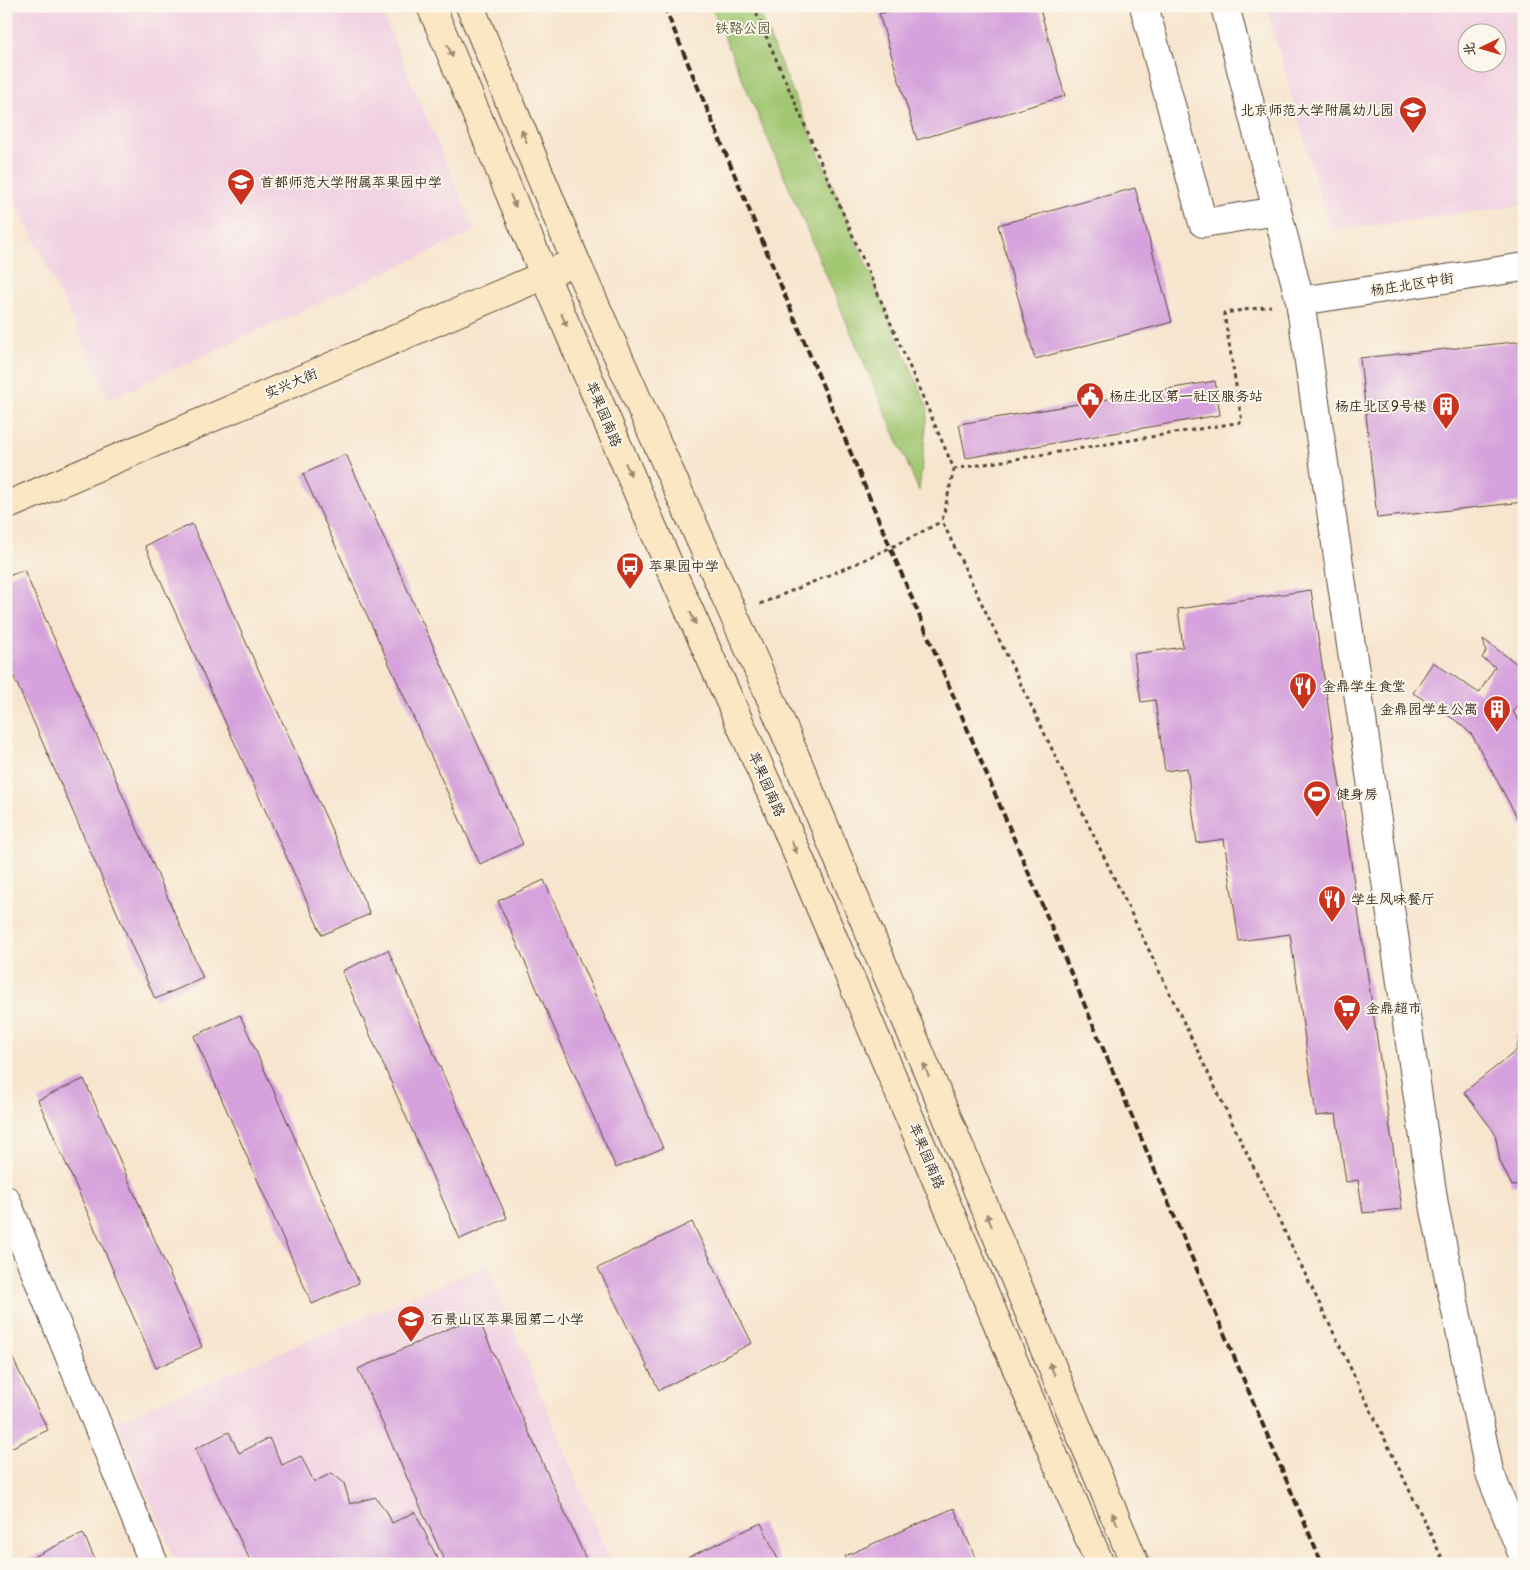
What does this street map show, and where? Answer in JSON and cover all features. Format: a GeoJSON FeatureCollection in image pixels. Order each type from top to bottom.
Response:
{"type":"FeatureCollection","features":[{"type":"Feature","properties":{"kind":"main road","name":"苹果园南路"},"geometry":{"type":"LineString","coordinates":[[431,6],[672,570],[777,806],[1100,1564]]}},
{"type":"Feature","properties":{"kind":"main road"},"geometry":{"type":"LineString","coordinates":[[470,6],[576,262],[732,615],[766,687],[1135,1564]]}},
{"type":"Feature","properties":{"kind":"main road","name":"实兴大街"},"geometry":{"type":"LineString","coordinates":[[6,506],[576,262]]}},
{"type":"Feature","properties":{"kind":"street"},"geometry":{"type":"LineString","coordinates":[[1144,6],[1203,223],[1277,211]]}},
{"type":"Feature","properties":{"kind":"street"},"geometry":{"type":"LineString","coordinates":[[1225,6],[1300,301],[1434,1205],[1488,1471],[1524,1558]]}},
{"type":"Feature","properties":{"kind":"street","name":"杨庄北区中街"},"geometry":{"type":"LineString","coordinates":[[1300,301],[1524,267]]}},
{"type":"Feature","properties":{"kind":"street"},"geometry":{"type":"LineString","coordinates":[[6,1200],[154,1564]]}},
{"type":"Feature","properties":{"kind":"path"},"geometry":{"type":"LineString","coordinates":[[753,6],[954,469],[942,521],[1445,1564]]}},
{"type":"Feature","properties":{"kind":"path"},"geometry":{"type":"LineString","coordinates":[[954,469],[1242,422],[1224,313],[1300,301]]}},
{"type":"Feature","properties":{"kind":"path"},"geometry":{"type":"LineString","coordinates":[[732,615],[874,557],[942,521]]}},
{"type":"Feature","properties":{"kind":"shaded area","name":"首都师范大学附属苹果园中学"},"geometry":{"type":"Polygon","coordinates":[[[6,6],[379,6],[475,231],[110,399],[6,181],[6,6]]]}},
{"type":"Feature","properties":{"kind":"shaded area","name":"北京师范大学附属幼儿园"},"geometry":{"type":"Polygon","coordinates":[[[1266,6],[1524,6],[1524,205],[1330,231],[1266,6]]]}},
{"type":"Feature","properties":{"kind":"shaded area","name":"石景山区苹果园第二小学"},"geometry":{"type":"Polygon","coordinates":[[[487,1265],[612,1564],[177,1564],[117,1421],[487,1265]]]}},
{"type":"Feature","properties":{"kind":"green space","name":"铁路公园"},"geometry":{"type":"Polygon","coordinates":[[[711,6],[756,6],[928,409],[919,491],[711,6]]]}},
{"type":"Feature","properties":{"kind":"building"},"geometry":{"type":"Polygon","coordinates":[[[905,6],[1039,6],[1065,96],[917,140],[879,14],[905,6]]]}},
{"type":"Feature","properties":{"kind":"building"},"geometry":{"type":"Polygon","coordinates":[[[1135,188],[1172,322],[1035,359],[998,225],[1135,188]]]}},
{"type":"Feature","properties":{"kind":"building","name":"杨庄北区9号楼"},"geometry":{"type":"Polygon","coordinates":[[[1524,341],[1524,502],[1377,518],[1360,358],[1524,341]]]}},
{"type":"Feature","properties":{"kind":"building","name":"杨庄北区第一社区服务站"},"geometry":{"type":"Polygon","coordinates":[[[1215,381],[1220,415],[966,458],[959,424],[1215,381]]]}},
{"type":"Feature","properties":{"kind":"building"},"geometry":{"type":"Polygon","coordinates":[[[346,454],[523,844],[480,864],[303,474],[346,454]]]}},
{"type":"Feature","properties":{"kind":"building"},"geometry":{"type":"Polygon","coordinates":[[[192,524],[370,914],[322,935],[145,546],[192,524]]]}},
{"type":"Feature","properties":{"kind":"building"},"geometry":{"type":"Polygon","coordinates":[[[24,570],[203,978],[155,999],[6,659],[6,577],[24,570]]]}},
{"type":"Feature","properties":{"kind":"building"},"geometry":{"type":"Polygon","coordinates":[[[1311,590],[1402,1209],[1363,1213],[1358,1180],[1346,1182],[1336,1114],[1316,1116],[1290,934],[1239,941],[1224,839],[1197,843],[1187,768],[1165,771],[1155,700],[1141,702],[1134,654],[1183,647],[1178,609],[1311,590]]]}},
{"type":"Feature","properties":{"kind":"building","name":"金鼎园学生公寓"},"geometry":{"type":"Polygon","coordinates":[[[1483,639],[1524,669],[1524,705],[1519,702],[1513,711],[1524,730],[1524,830],[1472,735],[1458,722],[1413,693],[1433,662],[1479,693],[1495,667],[1482,658],[1486,651],[1483,639]]]}},
{"type":"Feature","properties":{"kind":"building"},"geometry":{"type":"Polygon","coordinates":[[[544,880],[663,1148],[616,1168],[498,901],[544,880]]]}},
{"type":"Feature","properties":{"kind":"building"},"geometry":{"type":"Polygon","coordinates":[[[388,950],[507,1218],[460,1239],[342,971],[388,950]]]}},
{"type":"Feature","properties":{"kind":"building"},"geometry":{"type":"Polygon","coordinates":[[[240,1015],[359,1283],[312,1304],[194,1036],[240,1015]]]}},
{"type":"Feature","properties":{"kind":"building"},"geometry":{"type":"Polygon","coordinates":[[[1523,1021],[1524,1183],[1512,1186],[1500,1161],[1495,1133],[1464,1092],[1516,1051],[1523,1021]]]}},
{"type":"Feature","properties":{"kind":"building"},"geometry":{"type":"Polygon","coordinates":[[[84,1079],[202,1347],[156,1368],[38,1100],[84,1079]]]}},
{"type":"Feature","properties":{"kind":"building"},"geometry":{"type":"Polygon","coordinates":[[[692,1222],[752,1343],[659,1390],[598,1268],[692,1222]]]}},
{"type":"Feature","properties":{"kind":"building"},"geometry":{"type":"Polygon","coordinates":[[[477,1316],[588,1564],[446,1564],[358,1369],[477,1316]]]}},
{"type":"Feature","properties":{"kind":"building"},"geometry":{"type":"Polygon","coordinates":[[[6,1345],[48,1430],[6,1450],[6,1345]]]}},
{"type":"Feature","properties":{"kind":"building"},"geometry":{"type":"Polygon","coordinates":[[[229,1432],[239,1453],[269,1438],[282,1465],[301,1456],[314,1482],[332,1473],[344,1483],[350,1504],[375,1497],[387,1512],[392,1523],[415,1512],[440,1564],[252,1564],[195,1449],[229,1432]]]}},
{"type":"Feature","properties":{"kind":"building"},"geometry":{"type":"Polygon","coordinates":[[[954,1508],[978,1564],[849,1564],[845,1556],[954,1508]]]}},
{"type":"Feature","properties":{"kind":"building"},"geometry":{"type":"Polygon","coordinates":[[[761,1523],[780,1564],[674,1564],[761,1523]]]}},
{"type":"Feature","properties":{"kind":"building"},"geometry":{"type":"Polygon","coordinates":[[[83,1533],[97,1564],[19,1564],[83,1533]]]}},
{"type":"Feature","properties":{"kind":"railway"},"geometry":{"type":"LineString","coordinates":[[664,6],[891,549],[1322,1564]]}},
{"type":"Feature","properties":{"kind":"place","name":"北京师范大学附属幼儿园"},"geometry":{"type":"Point","coordinates":[1413,134]}},
{"type":"Feature","properties":{"kind":"place","name":"首都师范大学附属苹果园中学"},"geometry":{"type":"Point","coordinates":[241,206]}},
{"type":"Feature","properties":{"kind":"place","name":"杨庄北区第一社区服务站"},"geometry":{"type":"Point","coordinates":[1090,420]}},
{"type":"Feature","properties":{"kind":"place","name":"杨庄北区9号楼"},"geometry":{"type":"Point","coordinates":[1446,430]}},
{"type":"Feature","properties":{"kind":"place","name":"苹果园中学"},"geometry":{"type":"Point","coordinates":[630,590]}},
{"type":"Feature","properties":{"kind":"place","name":"金鼎学生食堂"},"geometry":{"type":"Point","coordinates":[1303,710]}},
{"type":"Feature","properties":{"kind":"place","name":"金鼎园学生公寓"},"geometry":{"type":"Point","coordinates":[1497,733]}},
{"type":"Feature","properties":{"kind":"place","name":"健身房"},"geometry":{"type":"Point","coordinates":[1317,818]}},
{"type":"Feature","properties":{"kind":"place","name":"学生风味餐厅"},"geometry":{"type":"Point","coordinates":[1332,923]}},
{"type":"Feature","properties":{"kind":"place","name":"金鼎超市"},"geometry":{"type":"Point","coordinates":[1347,1032]}},
{"type":"Feature","properties":{"kind":"place","name":"石景山区苹果园第二小学"},"geometry":{"type":"Point","coordinates":[411,1343]}}]}
